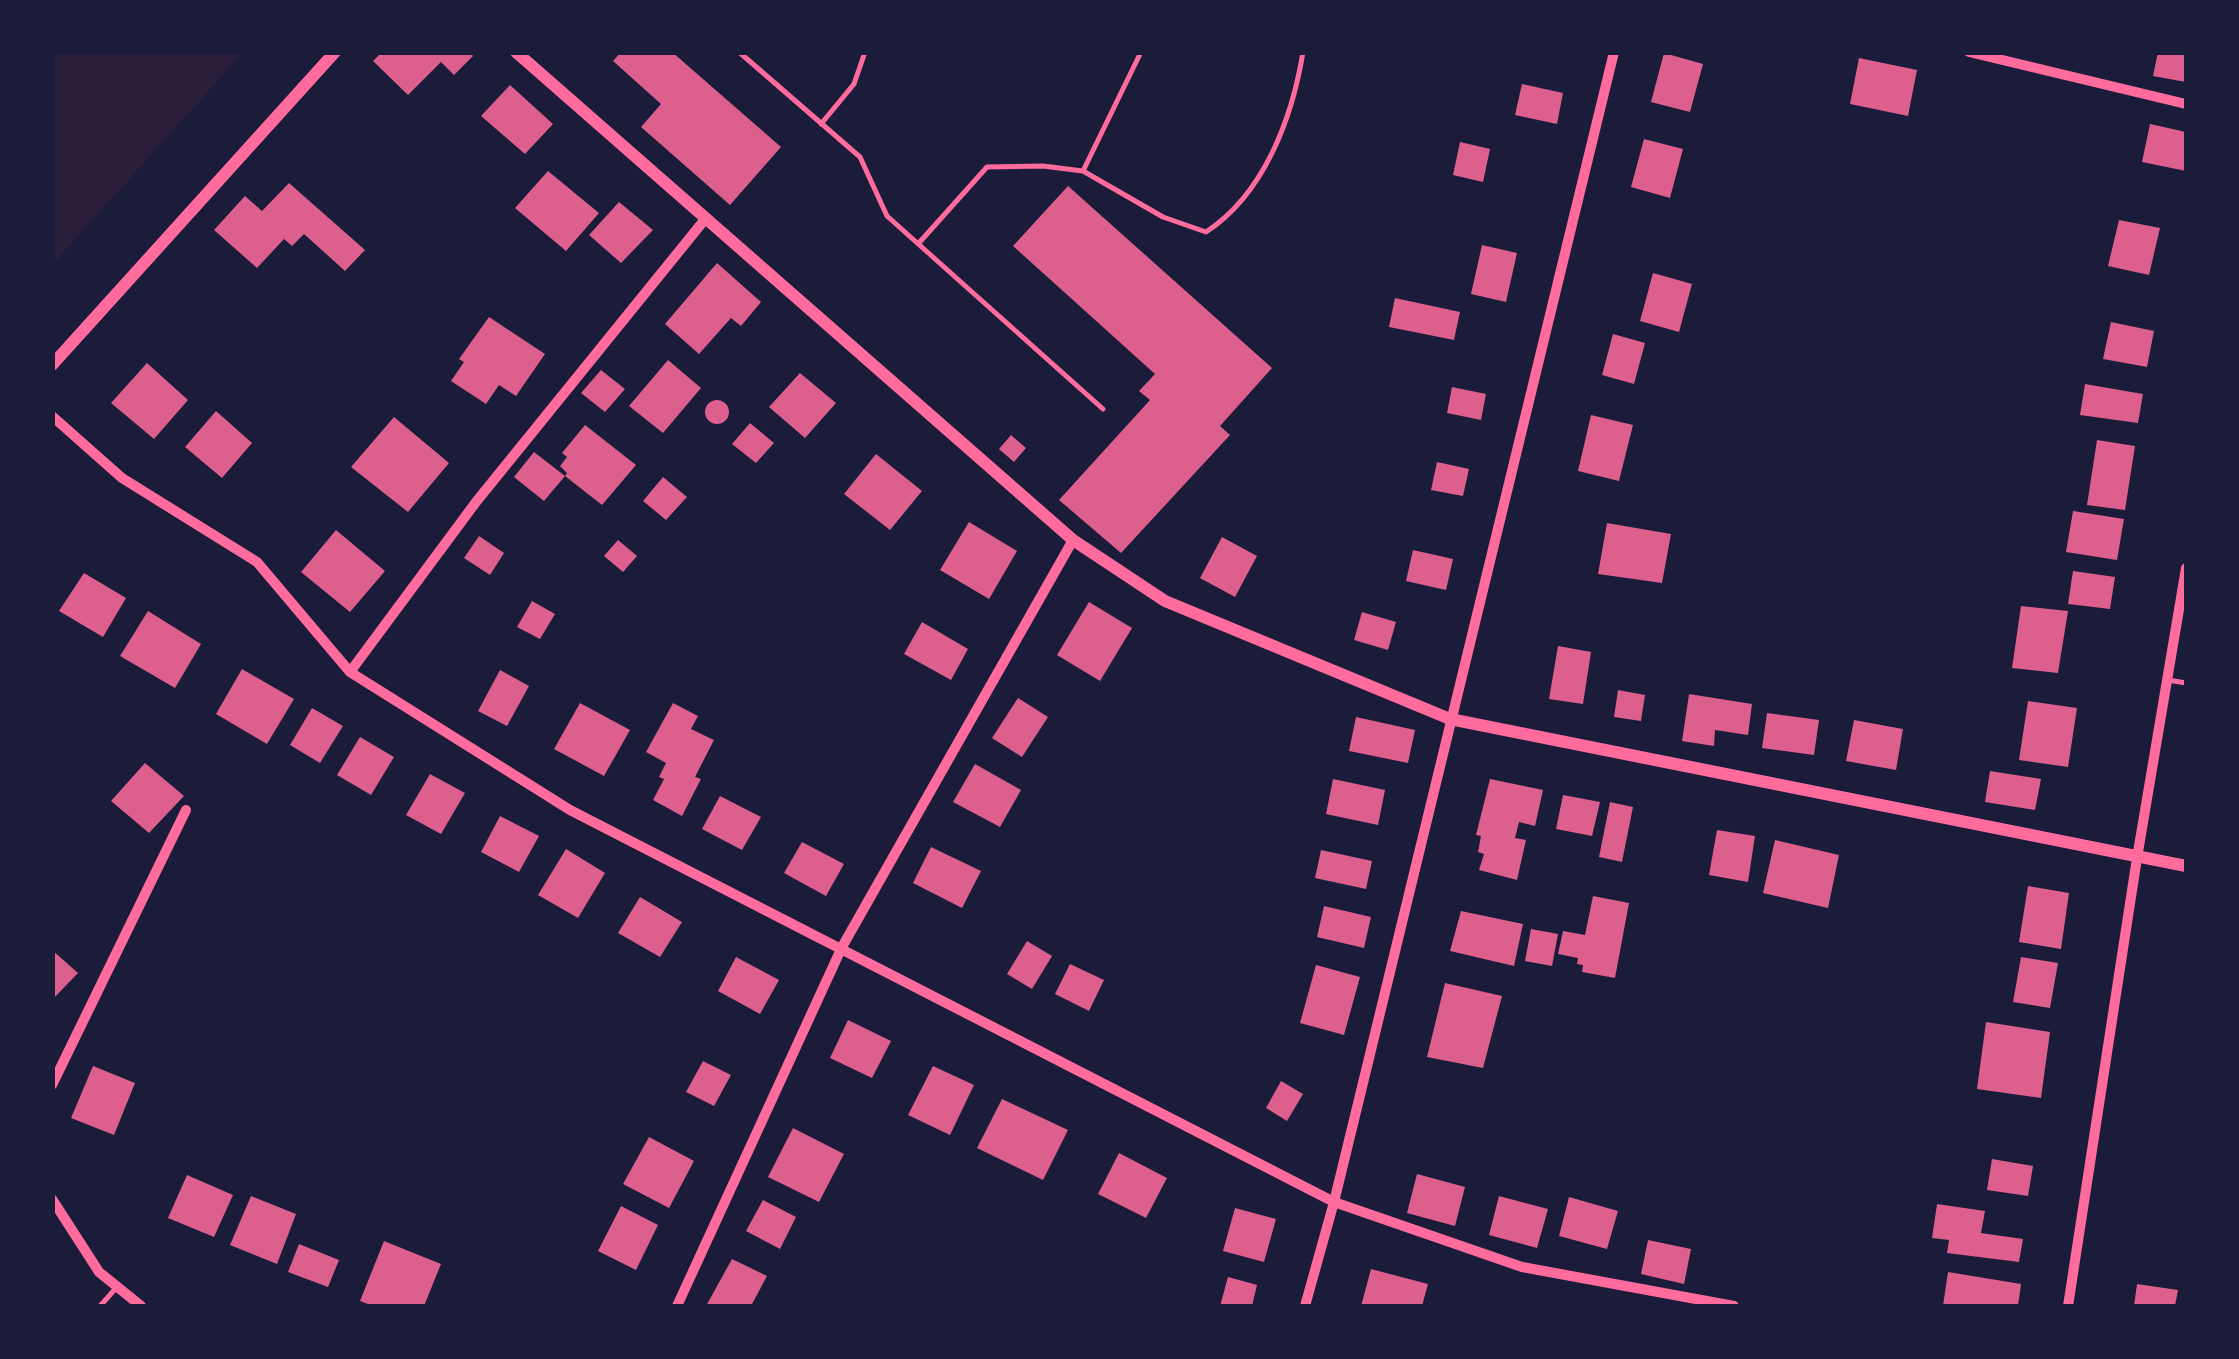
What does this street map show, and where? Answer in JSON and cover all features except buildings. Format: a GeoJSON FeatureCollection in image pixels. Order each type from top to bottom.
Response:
{"type":"FeatureCollection","features":[{"type":"Feature","properties":{"kind":"street"},"geometry":{"type":"LineString","coordinates":[[52,365],[334,52]]}},
{"type":"Feature","properties":{"kind":"street"},"geometry":{"type":"LineString","coordinates":[[516,52],[1073,540],[1165,601],[1450,718],[2186,866]]}},
{"type":"Feature","properties":{"kind":"street"},"geometry":{"type":"LineString","coordinates":[[1305,1306],[1334,1202],[1614,52]]}},
{"type":"Feature","properties":{"kind":"street"},"geometry":{"type":"LineString","coordinates":[[1969,52],[2186,104]]}},
{"type":"Feature","properties":{"kind":"street"},"geometry":{"type":"LineString","coordinates":[[350,672],[476,502],[706,218]]}},
{"type":"Feature","properties":{"kind":"street"},"geometry":{"type":"LineString","coordinates":[[52,416],[122,478],[256,562],[350,672],[570,810],[1334,1202],[1522,1267],[1734,1306]]}},
{"type":"Feature","properties":{"kind":"street"},"geometry":{"type":"LineString","coordinates":[[678,1306],[842,947],[1073,540]]}},
{"type":"Feature","properties":{"kind":"street"},"geometry":{"type":"LineString","coordinates":[[2068,1306],[2186,568]]}},
{"type":"Feature","properties":{"kind":"street"},"geometry":{"type":"LineString","coordinates":[[52,1085],[186,810]]}},
{"type":"Feature","properties":{"kind":"street"},"geometry":{"type":"LineString","coordinates":[[52,1199],[99,1272],[142,1306]]}},
{"type":"Feature","properties":{"kind":"lane"},"geometry":{"type":"LineString","coordinates":[[739,52],[860,157],[886,216],[1103,409]]}},
{"type":"Feature","properties":{"kind":"lane"},"geometry":{"type":"LineString","coordinates":[[821,124],[854,84],[865,52]]}},
{"type":"Feature","properties":{"kind":"lane"},"geometry":{"type":"LineString","coordinates":[[1082,171],[1141,52]]}},
{"type":"Feature","properties":{"kind":"lane"},"geometry":{"type":"LineString","coordinates":[[918,244],[987,167],[1043,166],[1082,171],[1163,217],[1206,232],[1230,216],[1259,178],[1296,96],[1303,52]]}},
{"type":"Feature","properties":{"kind":"lane"},"geometry":{"type":"LineString","coordinates":[[2168,680],[2186,683]]}},
{"type":"Feature","properties":{"kind":"lane"},"geometry":{"type":"LineString","coordinates":[[100,1306],[117,1287]]}},
{"type":"Feature","properties":{"kind":"shaded area"},"geometry":{"type":"Polygon","coordinates":[[[52,53],[243,53],[53,264],[52,53]]]}}]}
